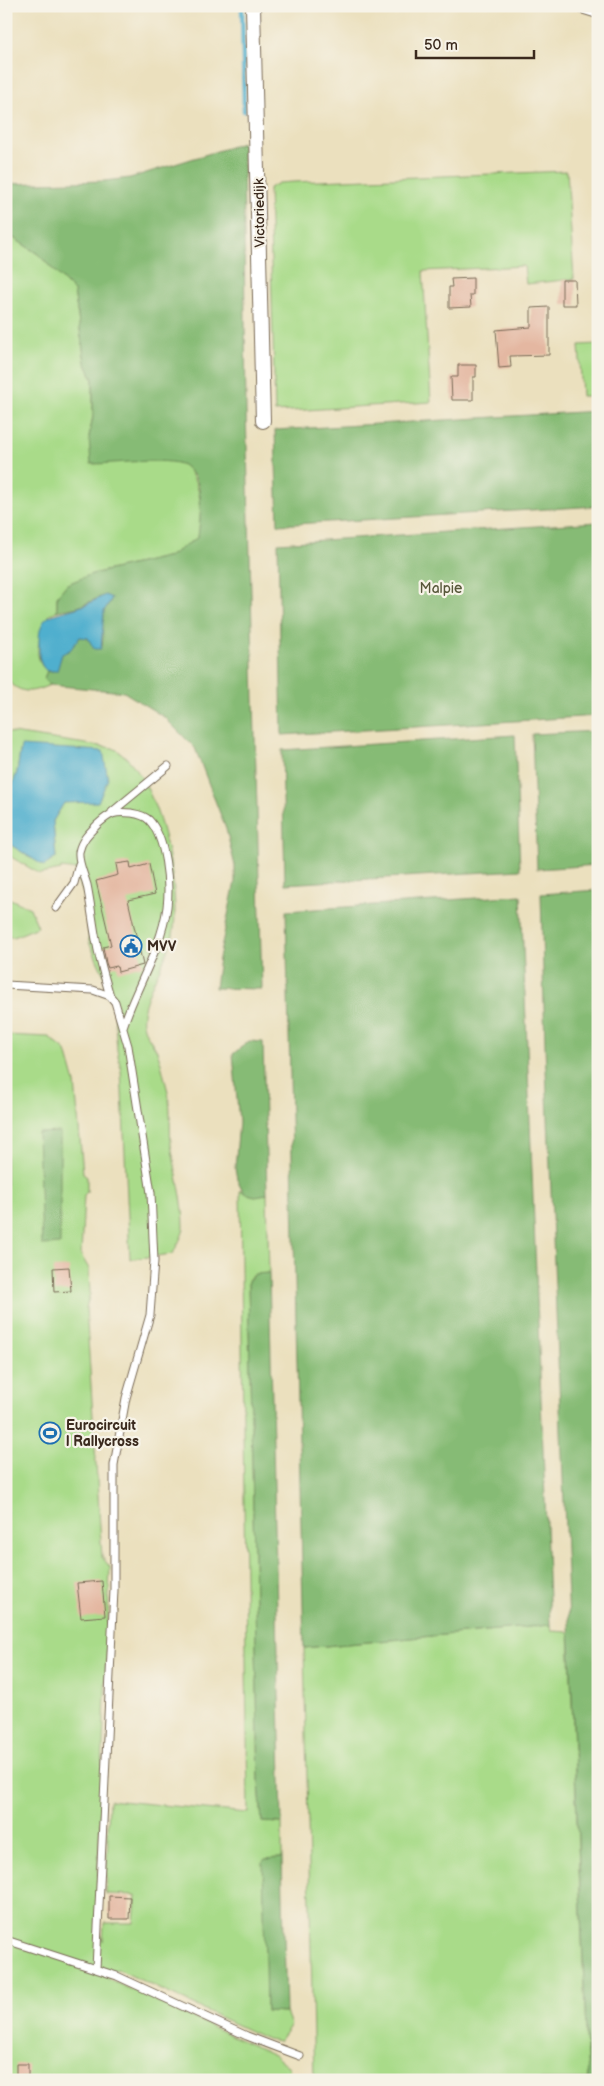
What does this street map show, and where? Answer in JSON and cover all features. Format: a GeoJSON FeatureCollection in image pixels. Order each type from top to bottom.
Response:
{"type":"FeatureCollection","features":[{"type":"Feature","properties":{"kind":"street","name":"Victoriedijk"},"geometry":{"type":"LineString","coordinates":[[253,6],[262,421]]}},
{"type":"Feature","properties":{"kind":"street"},"geometry":{"type":"LineString","coordinates":[[582,6],[598,11]]}},
{"type":"Feature","properties":{"kind":"lane"},"geometry":{"type":"LineString","coordinates":[[56,908],[74,883],[80,850],[87,835],[168,766]]}},
{"type":"Feature","properties":{"kind":"lane"},"geometry":{"type":"LineString","coordinates":[[112,813],[130,813],[148,819],[157,834],[167,869],[167,906],[160,937],[150,965],[132,1000],[123,1028]]}},
{"type":"Feature","properties":{"kind":"lane"},"geometry":{"type":"LineString","coordinates":[[79,861],[86,884],[97,947],[110,996],[118,1008],[128,1046],[151,1193],[154,1261],[150,1315],[126,1398],[114,1465],[114,1590],[96,1969]]}},
{"type":"Feature","properties":{"kind":"lane"},"geometry":{"type":"LineString","coordinates":[[6,985],[79,988],[110,996]]}},
{"type":"Feature","properties":{"kind":"lane"},"geometry":{"type":"LineString","coordinates":[[6,1940],[96,1969],[247,2036],[300,2056]]}},
{"type":"Feature","properties":{"kind":"green space"},"geometry":{"type":"Polygon","coordinates":[[[243,143],[246,412],[262,989],[215,988],[219,958],[235,882],[235,866],[226,829],[195,748],[164,717],[124,692],[50,685],[44,678],[47,671],[51,672],[62,654],[80,637],[83,636],[102,647],[104,611],[111,601],[105,595],[78,607],[57,611],[57,596],[67,584],[92,574],[170,556],[198,537],[200,497],[194,476],[183,465],[165,461],[91,464],[89,437],[93,416],[93,379],[85,362],[74,291],[38,254],[6,233],[6,184],[104,181],[130,178],[243,143]]]}},
{"type":"Feature","properties":{"kind":"green space"},"geometry":{"type":"Polygon","coordinates":[[[567,171],[574,279],[526,284],[524,266],[423,271],[431,402],[275,412],[269,188],[279,183],[294,182],[567,171]]]}},
{"type":"Feature","properties":{"kind":"green space"},"geometry":{"type":"Polygon","coordinates":[[[6,233],[38,254],[74,291],[85,362],[93,379],[93,416],[89,437],[184,465],[195,481],[200,498],[199,537],[170,556],[92,574],[57,596],[57,611],[50,614],[47,620],[41,635],[38,651],[42,665],[47,671],[44,678],[50,685],[32,691],[17,688],[6,679],[6,233]]]}},
{"type":"Feature","properties":{"kind":"green space"},"geometry":{"type":"Polygon","coordinates":[[[598,344],[598,396],[582,396],[579,345],[598,344]]]}},
{"type":"Feature","properties":{"kind":"green space"},"geometry":{"type":"Polygon","coordinates":[[[598,411],[598,506],[278,525],[275,430],[598,411]]]}},
{"type":"Feature","properties":{"kind":"green space","name":"Malpie"},"geometry":{"type":"Polygon","coordinates":[[[598,522],[598,716],[282,735],[278,543],[598,522]]]}},
{"type":"Feature","properties":{"kind":"green space"},"geometry":{"type":"Polygon","coordinates":[[[598,731],[598,865],[537,869],[532,734],[598,731]]]}},
{"type":"Feature","properties":{"kind":"green space"},"geometry":{"type":"Polygon","coordinates":[[[6,732],[113,748],[129,760],[143,780],[154,804],[163,832],[174,889],[175,915],[173,935],[145,1003],[143,1024],[158,1055],[168,1091],[171,1144],[184,1216],[184,1229],[173,1254],[130,1259],[121,1070],[117,1050],[113,996],[89,942],[86,900],[78,880],[86,871],[61,868],[61,870],[40,874],[6,854],[6,842],[44,865],[56,858],[53,821],[64,803],[21,746],[17,772],[6,805],[6,732]]]}},
{"type":"Feature","properties":{"kind":"green space"},"geometry":{"type":"Polygon","coordinates":[[[515,735],[520,870],[285,884],[282,750],[515,735]]]}},
{"type":"Feature","properties":{"kind":"green space"},"geometry":{"type":"Polygon","coordinates":[[[598,890],[598,2080],[588,2080],[545,1046],[541,894],[598,890]]]}},
{"type":"Feature","properties":{"kind":"green space"},"geometry":{"type":"Polygon","coordinates":[[[521,895],[550,1625],[304,1648],[286,911],[521,895]]]}},
{"type":"Feature","properties":{"kind":"green space"},"geometry":{"type":"Polygon","coordinates":[[[6,897],[30,908],[38,927],[14,937],[6,937],[6,897]]]}},
{"type":"Feature","properties":{"kind":"green space","name":"Eurocircuit | Rallycross"},"geometry":{"type":"Polygon","coordinates":[[[6,1035],[49,1037],[66,1051],[75,1083],[83,1173],[87,1176],[87,1192],[84,1195],[81,1255],[89,1269],[90,1293],[86,1308],[102,1557],[110,1567],[96,1923],[103,1941],[104,1923],[134,1923],[136,1895],[106,1894],[109,1800],[248,1813],[240,1189],[249,1194],[267,1194],[269,1273],[251,1276],[248,1281],[259,1782],[262,1822],[282,1823],[282,1858],[265,1859],[266,2011],[286,2012],[291,2025],[279,2041],[267,2039],[117,1969],[108,1979],[274,2055],[289,2067],[291,2080],[6,2080],[6,1035]]]}},
{"type":"Feature","properties":{"kind":"green space"},"geometry":{"type":"Polygon","coordinates":[[[249,1041],[263,1042],[267,1194],[255,1196],[244,1193],[237,1179],[235,1168],[239,1122],[233,1054],[249,1041]]]}},
{"type":"Feature","properties":{"kind":"green space"},"geometry":{"type":"Polygon","coordinates":[[[60,1132],[60,1244],[42,1245],[38,1133],[60,1132]]]}},
{"type":"Feature","properties":{"kind":"green space"},"geometry":{"type":"Polygon","coordinates":[[[269,1273],[282,1823],[262,1822],[259,1782],[248,1281],[254,1274],[269,1273]]]}},
{"type":"Feature","properties":{"kind":"green space"},"geometry":{"type":"Polygon","coordinates":[[[550,1625],[551,1631],[569,1632],[588,2080],[314,2080],[304,1648],[550,1625]]]}},
{"type":"Feature","properties":{"kind":"green space"},"geometry":{"type":"Polygon","coordinates":[[[282,1858],[286,2012],[266,2011],[263,1861],[265,1859],[282,1858]]]}},
{"type":"Feature","properties":{"kind":"water"},"geometry":{"type":"Polygon","coordinates":[[[105,595],[112,598],[104,611],[101,649],[94,649],[88,638],[80,637],[70,650],[62,654],[57,671],[47,671],[44,669],[39,654],[39,636],[43,622],[53,615],[84,605],[105,595]]]}},
{"type":"Feature","properties":{"kind":"water"},"geometry":{"type":"Polygon","coordinates":[[[21,746],[103,751],[108,779],[98,802],[64,803],[53,821],[56,858],[44,866],[6,842],[6,803],[17,772],[21,746]]]}},
{"type":"Feature","properties":{"kind":"building"},"geometry":{"type":"Polygon","coordinates":[[[473,278],[473,295],[470,295],[471,307],[449,308],[449,287],[452,287],[451,279],[473,278]]]}},
{"type":"Feature","properties":{"kind":"building"},"geometry":{"type":"Polygon","coordinates":[[[562,280],[575,280],[576,305],[562,305],[562,280]]]}},
{"type":"Feature","properties":{"kind":"building"},"geometry":{"type":"Polygon","coordinates":[[[549,307],[549,355],[510,356],[511,367],[499,368],[496,330],[531,327],[531,308],[549,307]]]}},
{"type":"Feature","properties":{"kind":"building"},"geometry":{"type":"Polygon","coordinates":[[[458,365],[476,365],[476,377],[473,377],[473,400],[452,400],[451,377],[458,377],[458,365]]]}},
{"type":"Feature","properties":{"kind":"building"},"geometry":{"type":"Polygon","coordinates":[[[130,862],[131,869],[149,864],[155,894],[128,900],[143,965],[118,972],[117,966],[108,968],[106,963],[103,947],[111,945],[96,881],[118,875],[116,864],[130,862]]]}},
{"type":"Feature","properties":{"kind":"building"},"geometry":{"type":"Polygon","coordinates":[[[69,1267],[71,1291],[54,1292],[53,1268],[69,1267]]]}},
{"type":"Feature","properties":{"kind":"building"},"geometry":{"type":"Polygon","coordinates":[[[102,1581],[105,1616],[81,1618],[77,1583],[102,1581]]]}},
{"type":"Feature","properties":{"kind":"building"},"geometry":{"type":"Polygon","coordinates":[[[109,1896],[130,1897],[129,1919],[109,1919],[109,1896]]]}},
{"type":"Feature","properties":{"kind":"building"},"geometry":{"type":"Polygon","coordinates":[[[16,2064],[28,2064],[28,2078],[16,2079],[16,2064]]]}},
{"type":"Feature","properties":{"kind":"waterway"},"geometry":{"type":"LineString","coordinates":[[242,6],[244,111]]}},
{"type":"Feature","properties":{"kind":"place","name":"MVV"},"geometry":{"type":"Point","coordinates":[131,946]}},
{"type":"Feature","properties":{"kind":"place","name":"Eurocircuit | Rallycross"},"geometry":{"type":"Point","coordinates":[50,1433]}}]}
